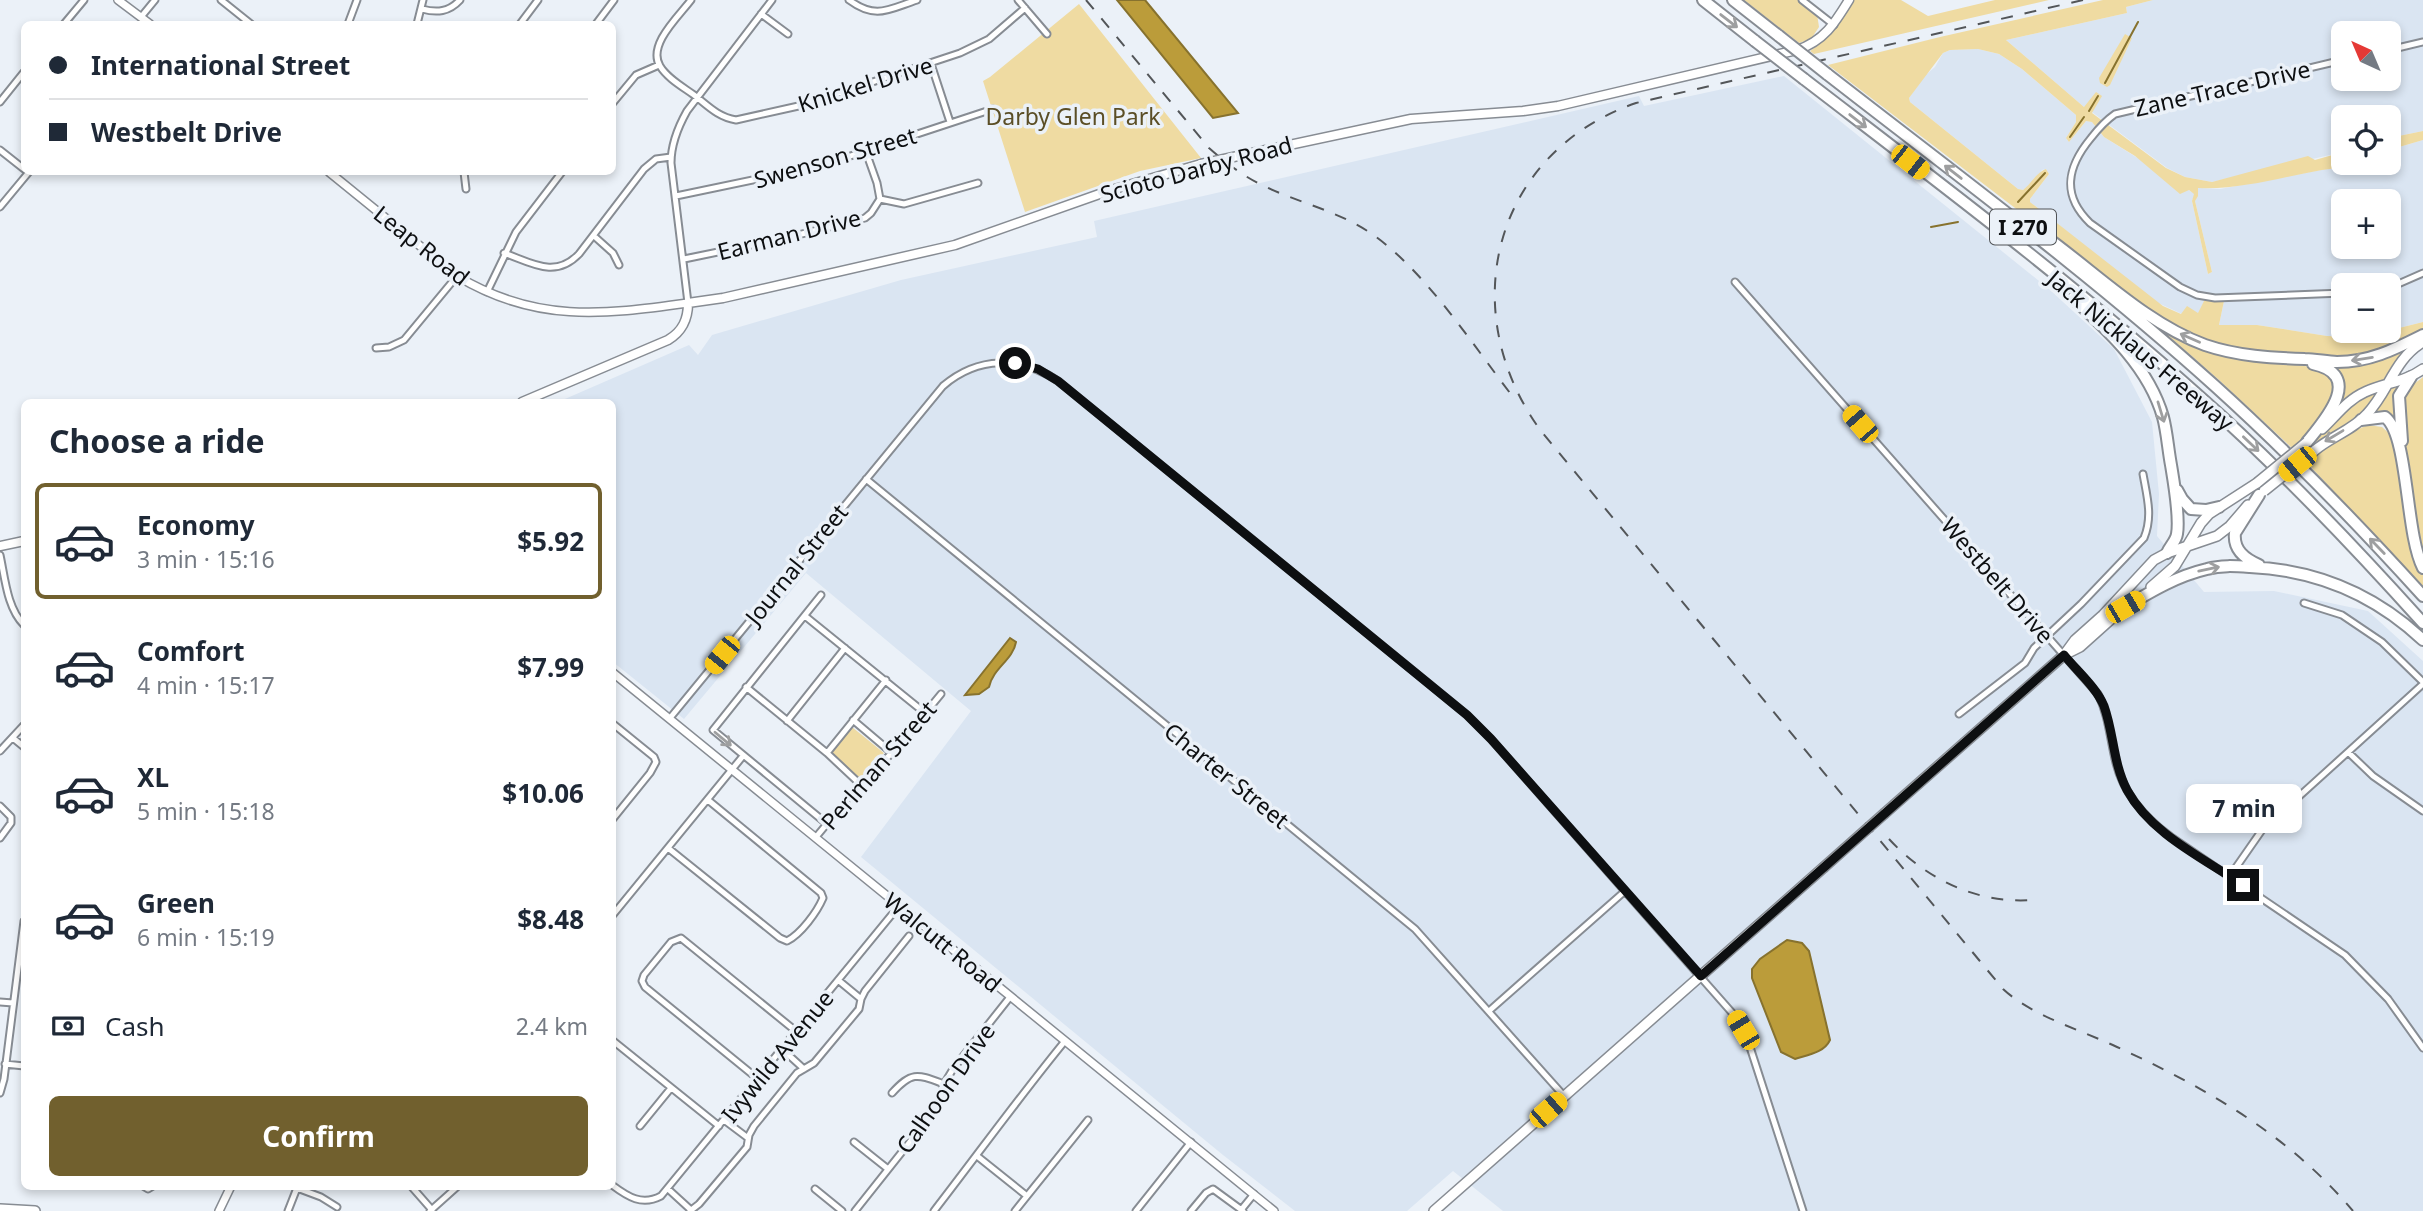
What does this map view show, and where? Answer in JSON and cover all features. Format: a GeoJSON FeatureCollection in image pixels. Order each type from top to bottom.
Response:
{"type":"FeatureCollection","features":[{"type":"Feature","properties":{"kind":"highway","name":"Jack Nicklaus Freeway"},"geometry":{"type":"LineString","coordinates":[[1703,0],[2110,319],[2211,407],[2318,509],[2423,623]]}},
{"type":"Feature","properties":{"kind":"highway","name":"Jack Nicklaus Freeway"},"geometry":{"type":"LineString","coordinates":[[1733,0],[2123,307],[2215,386],[2316,483],[2423,596]]}},
{"type":"Feature","properties":{"kind":"highway"},"geometry":{"type":"LineString","coordinates":[[1975,190],[2041,233],[2150,316],[2206,345],[2238,353],[2345,362],[2389,352],[2423,335]]}},
{"type":"Feature","properties":{"kind":"highway"},"geometry":{"type":"LineString","coordinates":[[2023,250],[2103,327],[2140,370],[2163,418],[2174,484],[2177,538],[2168,553]]}},
{"type":"Feature","properties":{"kind":"highway"},"geometry":{"type":"LineString","coordinates":[[2297,359],[2327,369],[2336,378],[2339,387],[2338,396],[2310,446]]}},
{"type":"Feature","properties":{"kind":"highway"},"geometry":{"type":"LineString","coordinates":[[2411,377],[2399,396],[2402,461],[2413,541],[2423,568]]}},
{"type":"Feature","properties":{"kind":"highway"},"geometry":{"type":"LineString","coordinates":[[2361,420],[2381,417],[2390,421],[2402,461]]}},
{"type":"Feature","properties":{"kind":"highway"},"geometry":{"type":"LineString","coordinates":[[2174,484],[2191,509],[2206,510],[2218,507]]}},
{"type":"Feature","properties":{"kind":"highway"},"geometry":{"type":"LineString","coordinates":[[2261,493],[2238,527],[2234,539],[2244,557],[2264,567]]}},
{"type":"Feature","properties":{"kind":"highway"},"geometry":{"type":"LineString","coordinates":[[2125,607],[2165,583],[2209,568],[2264,567],[2317,577],[2358,593],[2395,616],[2423,640]]}},
{"type":"Feature","properties":{"kind":"main road","name":"Scioto Darby Road"},"geometry":{"type":"LineString","coordinates":[[688,303],[739,295],[955,246],[1119,187],[1201,164],[1411,119],[1522,111],[1582,101],[1797,50],[1821,39],[1834,25],[1849,0]]}},
{"type":"Feature","properties":{"kind":"main road"},"geometry":{"type":"LineString","coordinates":[[529,399],[668,340],[682,328],[688,314],[688,303]]}},
{"type":"Feature","properties":{"kind":"main road"},"geometry":{"type":"LineString","coordinates":[[2064,655],[2080,647],[2125,607],[2171,572],[2205,519],[2218,507],[2310,446],[2361,420],[2374,406],[2401,360],[2423,342]]}},
{"type":"Feature","properties":{"kind":"main road"},"geometry":{"type":"LineString","coordinates":[[1434,1211],[2064,655],[2075,640],[2119,599],[2145,568],[2168,553],[2210,539],[2224,531],[2355,397],[2411,377],[2423,369]]}},
{"type":"Feature","properties":{"kind":"main road"},"geometry":{"type":"LineString","coordinates":[[0,546],[21,542]]}},
{"type":"Feature","properties":{"kind":"main road"},"geometry":{"type":"LineString","coordinates":[[0,1209],[35,1211]]}},
{"type":"Feature","properties":{"kind":"street"},"geometry":{"type":"LineString","coordinates":[[66,21],[84,0]]}},
{"type":"Feature","properties":{"kind":"street"},"geometry":{"type":"LineString","coordinates":[[118,0],[146,21]]}},
{"type":"Feature","properties":{"kind":"street"},"geometry":{"type":"LineString","coordinates":[[141,17],[155,0]]}},
{"type":"Feature","properties":{"kind":"street"},"geometry":{"type":"LineString","coordinates":[[221,0],[247,21]]}},
{"type":"Feature","properties":{"kind":"street"},"geometry":{"type":"LineString","coordinates":[[349,21],[357,0]]}},
{"type":"Feature","properties":{"kind":"street"},"geometry":{"type":"LineString","coordinates":[[418,21],[423,0]]}},
{"type":"Feature","properties":{"kind":"street"},"geometry":{"type":"LineString","coordinates":[[422,9],[443,11],[460,0]]}},
{"type":"Feature","properties":{"kind":"street"},"geometry":{"type":"LineString","coordinates":[[522,21],[538,0]]}},
{"type":"Feature","properties":{"kind":"street"},"geometry":{"type":"LineString","coordinates":[[598,21],[614,0]]}},
{"type":"Feature","properties":{"kind":"street"},"geometry":{"type":"LineString","coordinates":[[616,99],[636,75],[659,65],[656,58],[659,43],[691,0]]}},
{"type":"Feature","properties":{"kind":"street"},"geometry":{"type":"LineString","coordinates":[[688,303],[671,157],[678,127],[772,0]]}},
{"type":"Feature","properties":{"kind":"street"},"geometry":{"type":"LineString","coordinates":[[849,0],[862,9],[875,12],[915,0]]}},
{"type":"Feature","properties":{"kind":"street"},"geometry":{"type":"LineString","coordinates":[[1018,0],[1047,34]]}},
{"type":"Feature","properties":{"kind":"street"},"geometry":{"type":"LineString","coordinates":[[1802,0],[1834,25]]}},
{"type":"Feature","properties":{"kind":"street","name":"Knickel Drive"},"geometry":{"type":"LineString","coordinates":[[659,65],[667,75],[716,113],[736,120],[803,104],[931,64],[989,39],[1025,8]]}},
{"type":"Feature","properties":{"kind":"street"},"geometry":{"type":"LineString","coordinates":[[761,13],[788,34]]}},
{"type":"Feature","properties":{"kind":"street"},"geometry":{"type":"LineString","coordinates":[[2401,47],[2423,42]]}},
{"type":"Feature","properties":{"kind":"street"},"geometry":{"type":"LineString","coordinates":[[931,64],[950,122]]}},
{"type":"Feature","properties":{"kind":"street","name":"Zane Trace Drive"},"geometry":{"type":"LineString","coordinates":[[2331,64],[2115,114],[2099,128],[2076,158],[2071,177],[2072,196],[2081,214],[2101,232],[2180,287],[2197,295],[2216,298],[2331,293]]}},
{"type":"Feature","properties":{"kind":"street"},"geometry":{"type":"LineString","coordinates":[[0,102],[21,76]]}},
{"type":"Feature","properties":{"kind":"street","name":"Swenson Street"},"geometry":{"type":"LineString","coordinates":[[676,196],[820,166],[993,109]]}},
{"type":"Feature","properties":{"kind":"street"},"geometry":{"type":"LineString","coordinates":[[0,150],[21,166]]}},
{"type":"Feature","properties":{"kind":"street","name":"Earman Drive"},"geometry":{"type":"LineString","coordinates":[[684,259],[857,221],[872,213],[880,199],[866,152]]}},
{"type":"Feature","properties":{"kind":"street"},"geometry":{"type":"LineString","coordinates":[[504,253],[546,268],[566,265],[594,236],[644,169],[656,159],[671,157]]}},
{"type":"Feature","properties":{"kind":"street"},"geometry":{"type":"LineString","coordinates":[[0,207],[24,175]]}},
{"type":"Feature","properties":{"kind":"street","name":"Leap Road"},"geometry":{"type":"LineString","coordinates":[[333,175],[457,276],[487,292],[529,307],[577,313],[624,311],[688,303]]}},
{"type":"Feature","properties":{"kind":"street"},"geometry":{"type":"LineString","coordinates":[[464,175],[466,189]]}},
{"type":"Feature","properties":{"kind":"street"},"geometry":{"type":"LineString","coordinates":[[487,292],[516,232],[560,175]]}},
{"type":"Feature","properties":{"kind":"street"},"geometry":{"type":"LineString","coordinates":[[880,199],[909,204],[978,183]]}},
{"type":"Feature","properties":{"kind":"street"},"geometry":{"type":"LineString","coordinates":[[594,236],[613,253],[619,265]]}},
{"type":"Feature","properties":{"kind":"street"},"geometry":{"type":"LineString","coordinates":[[2401,283],[2423,273]]}},
{"type":"Feature","properties":{"kind":"street"},"geometry":{"type":"LineString","coordinates":[[376,348],[389,347],[404,340],[457,276]]}},
{"type":"Feature","properties":{"kind":"street","name":"Westbelt Drive"},"geometry":{"type":"LineString","coordinates":[[1735,282],[2098,694],[2107,717],[2119,771],[2139,808],[2157,827],[2345,955],[2388,999],[2423,1048]]}},
{"type":"Feature","properties":{"kind":"street","name":"Journal Street"},"geometry":{"type":"LineString","coordinates":[[670,718],[943,386],[955,376],[988,363],[1024,365],[1058,381],[1467,715],[1491,739],[1701,976],[1743,1030],[1803,1211]]}},
{"type":"Feature","properties":{"kind":"street"},"geometry":{"type":"LineString","coordinates":[[1959,714],[2018,668],[2034,648],[2144,538],[2150,524],[2150,510],[2143,474]]}},
{"type":"Feature","properties":{"kind":"street","name":"Charter Street"},"geometry":{"type":"LineString","coordinates":[[866,479],[1407,922],[1564,1096]]}},
{"type":"Feature","properties":{"kind":"street"},"geometry":{"type":"LineString","coordinates":[[0,555],[12,606],[21,622]]}},
{"type":"Feature","properties":{"kind":"street"},"geometry":{"type":"LineString","coordinates":[[821,595],[713,727],[713,731],[827,824]]}},
{"type":"Feature","properties":{"kind":"street"},"geometry":{"type":"LineString","coordinates":[[2230,876],[2262,830],[2423,683],[2382,642],[2342,615],[2304,603]]}},
{"type":"Feature","properties":{"kind":"street"},"geometry":{"type":"LineString","coordinates":[[805,616],[925,713]]}},
{"type":"Feature","properties":{"kind":"street"},"geometry":{"type":"LineString","coordinates":[[787,720],[845,648]]}},
{"type":"Feature","properties":{"kind":"street","name":"Walcutt Road"},"geometry":{"type":"LineString","coordinates":[[616,675],[1274,1211]]}},
{"type":"Feature","properties":{"kind":"street"},"geometry":{"type":"LineString","coordinates":[[827,753],[886,680]]}},
{"type":"Feature","properties":{"kind":"street"},"geometry":{"type":"LineString","coordinates":[[746,687],[827,753],[860,784]]}},
{"type":"Feature","properties":{"kind":"street","name":"Perlman Street"},"geometry":{"type":"LineString","coordinates":[[816,837],[941,694]]}},
{"type":"Feature","properties":{"kind":"street"},"geometry":{"type":"LineString","coordinates":[[853,720],[892,753]]}},
{"type":"Feature","properties":{"kind":"street"},"geometry":{"type":"LineString","coordinates":[[616,726],[654,757],[656,762],[616,815]]}},
{"type":"Feature","properties":{"kind":"street"},"geometry":{"type":"LineString","coordinates":[[0,751],[21,729]]}},
{"type":"Feature","properties":{"kind":"street"},"geometry":{"type":"LineString","coordinates":[[13,738],[21,745]]}},
{"type":"Feature","properties":{"kind":"street"},"geometry":{"type":"LineString","coordinates":[[2348,752],[2373,776],[2423,811]]}},
{"type":"Feature","properties":{"kind":"street"},"geometry":{"type":"LineString","coordinates":[[616,911],[743,756]]}},
{"type":"Feature","properties":{"kind":"street"},"geometry":{"type":"LineString","coordinates":[[668,848],[783,940],[787,941],[793,937],[819,906],[823,898],[818,890],[708,800]]}},
{"type":"Feature","properties":{"kind":"street"},"geometry":{"type":"LineString","coordinates":[[0,806],[11,817],[11,823],[0,838]]}},
{"type":"Feature","properties":{"kind":"street"},"geometry":{"type":"LineString","coordinates":[[1489,1011],[1625,891]]}},
{"type":"Feature","properties":{"kind":"street","name":"Ivywild Avenue"},"geometry":{"type":"LineString","coordinates":[[616,1188],[634,1200],[652,1200],[668,1189],[898,907]]}},
{"type":"Feature","properties":{"kind":"street"},"geometry":{"type":"LineString","coordinates":[[668,1189],[690,1210],[699,1204],[747,1146],[748,1138],[761,1118],[797,1073],[814,1063],[859,1009],[865,991],[909,936]]}},
{"type":"Feature","properties":{"kind":"street"},"geometry":{"type":"LineString","coordinates":[[758,1079],[645,987],[642,981],[644,975],[671,943],[681,938],[797,1032]]}},
{"type":"Feature","properties":{"kind":"street"},"geometry":{"type":"LineString","coordinates":[[0,1093],[21,943]]}},
{"type":"Feature","properties":{"kind":"street"},"geometry":{"type":"LineString","coordinates":[[838,980],[861,999]]}},
{"type":"Feature","properties":{"kind":"street","name":"Calhoon Drive"},"geometry":{"type":"LineString","coordinates":[[855,1211],[936,1109],[944,1084],[953,1069],[1010,997]]}},
{"type":"Feature","properties":{"kind":"street"},"geometry":{"type":"LineString","coordinates":[[0,1002],[13,1003]]}},
{"type":"Feature","properties":{"kind":"street"},"geometry":{"type":"LineString","coordinates":[[934,1211],[1065,1041]]}},
{"type":"Feature","properties":{"kind":"street"},"geometry":{"type":"LineString","coordinates":[[616,1043],[719,1126]]}},
{"type":"Feature","properties":{"kind":"street"},"geometry":{"type":"LineString","coordinates":[[782,1049],[804,1069]]}},
{"type":"Feature","properties":{"kind":"street"},"geometry":{"type":"LineString","coordinates":[[5,1064],[21,1066]]}},
{"type":"Feature","properties":{"kind":"street"},"geometry":{"type":"LineString","coordinates":[[892,1093],[904,1080],[914,1076],[920,1075],[944,1084]]}},
{"type":"Feature","properties":{"kind":"street"},"geometry":{"type":"LineString","coordinates":[[640,1126],[671,1088]]}},
{"type":"Feature","properties":{"kind":"street"},"geometry":{"type":"LineString","coordinates":[[724,1120],[748,1138]]}},
{"type":"Feature","properties":{"kind":"street"},"geometry":{"type":"LineString","coordinates":[[1015,1211],[1088,1120]]}},
{"type":"Feature","properties":{"kind":"street"},"geometry":{"type":"LineString","coordinates":[[854,1142],[888,1169]]}},
{"type":"Feature","properties":{"kind":"street"},"geometry":{"type":"LineString","coordinates":[[1136,1211],[1191,1142]]}},
{"type":"Feature","properties":{"kind":"street"},"geometry":{"type":"LineString","coordinates":[[977,1156],[1027,1196]]}},
{"type":"Feature","properties":{"kind":"street"},"geometry":{"type":"LineString","coordinates":[[815,1189],[842,1211]]}},
{"type":"Feature","properties":{"kind":"street"},"geometry":{"type":"LineString","coordinates":[[1191,1211],[1206,1193],[1213,1189],[1242,1210],[1254,1194]]}},
{"type":"Feature","properties":{"kind":"street"},"geometry":{"type":"LineString","coordinates":[[219,1211],[229,1190]]}},
{"type":"Feature","properties":{"kind":"street"},"geometry":{"type":"LineString","coordinates":[[288,1211],[296,1190]]}},
{"type":"Feature","properties":{"kind":"street"},"geometry":{"type":"LineString","coordinates":[[304,1190],[337,1207]]}},
{"type":"Feature","properties":{"kind":"street"},"geometry":{"type":"LineString","coordinates":[[414,1190],[431,1210],[454,1190]]}},
{"type":"Feature","properties":{"kind":"shaded area"},"geometry":{"type":"Polygon","coordinates":[[[1117,0],[1145,0],[1238,113],[1213,118],[1117,0]]]}},
{"type":"Feature","properties":{"kind":"shaded area"},"geometry":{"type":"Polygon","coordinates":[[[2153,0],[2423,0],[2423,131],[2401,136],[2401,105],[2331,105],[2331,155],[2212,182],[2185,177],[2167,168],[2092,112],[2101,96],[2084,107],[2006,40],[2127,13],[2126,7],[2153,0]]]}},
{"type":"Feature","properties":{"kind":"shaded area"},"geometry":{"type":"Polygon","coordinates":[[[1978,49],[1999,54],[2022,69],[2076,115],[2076,122],[2066,138],[2069,142],[2086,121],[2092,122],[2104,137],[2195,194],[2192,201],[2208,274],[2212,272],[2195,201],[2198,188],[2220,189],[2326,169],[2331,169],[2331,175],[2401,175],[2401,146],[2423,140],[2423,322],[2401,327],[2401,273],[2331,273],[2331,336],[2257,325],[2219,325],[2224,301],[2198,313],[2182,314],[2154,301],[2030,202],[2049,174],[2046,169],[2042,170],[2031,185],[2023,190],[2018,189],[1910,102],[1909,98],[1923,77],[1935,67],[1943,53],[1950,50],[1978,49]]]}},
{"type":"Feature","properties":{"kind":"shaded area"},"geometry":{"type":"Polygon","coordinates":[[[1784,76],[2049,289],[2114,349],[2152,422],[2159,494],[2157,536],[2204,592],[2274,591],[2368,611],[2423,661],[2423,1211],[1503,1211],[1453,1171],[1407,1211],[1295,1211],[1223,1155],[861,857],[971,711],[806,573],[684,719],[616,664],[616,399],[565,399],[689,345],[698,355],[712,335],[901,280],[1097,237],[1094,221],[1639,96],[1644,106],[1784,76]]]}},
{"type":"Feature","properties":{"kind":"shaded area"},"geometry":{"type":"Polygon","coordinates":[[[1010,638],[1016,642],[1014,648],[994,674],[989,687],[979,694],[965,695],[1010,638]]]}},
{"type":"Feature","properties":{"kind":"shaded area"},"geometry":{"type":"Polygon","coordinates":[[[1787,940],[1802,943],[1809,951],[1830,1040],[1819,1051],[1795,1059],[1781,1052],[1752,978],[1752,969],[1760,959],[1787,940]]]}},
{"type":"Feature","properties":{"kind":"green space"},"geometry":{"type":"Polygon","coordinates":[[[1744,0],[1800,0],[1817,14],[1819,27],[1811,39],[1799,43],[1744,0]]]}},
{"type":"Feature","properties":{"kind":"green space"},"geometry":{"type":"Polygon","coordinates":[[[1852,0],[1901,0],[1928,16],[1995,0],[2049,0],[1814,54],[1810,51],[1828,35],[1852,0]]]}},
{"type":"Feature","properties":{"kind":"green space"},"geometry":{"type":"Polygon","coordinates":[[[2103,0],[2153,0],[2126,7],[2127,13],[2006,40],[2084,107],[2096,92],[2102,96],[2092,113],[2166,168],[2185,177],[2212,182],[2308,156],[2315,160],[2331,155],[2331,169],[2245,185],[2198,188],[2195,201],[2212,272],[2208,274],[2192,201],[2194,194],[2189,190],[2180,194],[2135,156],[2104,137],[2092,122],[2086,121],[2069,142],[2066,138],[2076,122],[2076,115],[2022,69],[1999,54],[1978,49],[1950,50],[1943,53],[1909,98],[1910,102],[2018,189],[2023,190],[2046,169],[2049,174],[2030,202],[2163,306],[2181,314],[2187,306],[2198,313],[2204,301],[2224,301],[2219,325],[2257,325],[2331,336],[2331,343],[2401,343],[2391,348],[2345,358],[2258,352],[2207,341],[2172,325],[1828,65],[2103,0]]]}},
{"type":"Feature","properties":{"kind":"green space","name":"Darby Glen Park"},"geometry":{"type":"Polygon","coordinates":[[[1079,4],[1201,158],[1140,171],[1025,212],[983,81],[1079,4]]]}},
{"type":"Feature","properties":{"kind":"green space"},"geometry":{"type":"Polygon","coordinates":[[[2125,34],[2132,38],[2107,87],[2100,83],[2099,78],[2125,34]]]}},
{"type":"Feature","properties":{"kind":"green space"},"geometry":{"type":"Polygon","coordinates":[[[2423,131],[2423,140],[2401,146],[2401,136],[2423,131]]]}},
{"type":"Feature","properties":{"kind":"green space"},"geometry":{"type":"Polygon","coordinates":[[[2423,322],[2423,332],[2401,343],[2401,328],[2423,322]]]}},
{"type":"Feature","properties":{"kind":"green space"},"geometry":{"type":"Polygon","coordinates":[[[2155,324],[2265,360],[2318,368],[2329,376],[2334,386],[2328,409],[2311,432],[2293,449],[2155,324]]]}},
{"type":"Feature","properties":{"kind":"green space"},"geometry":{"type":"Polygon","coordinates":[[[2409,347],[2395,361],[2382,382],[2356,392],[2339,404],[2341,397],[2325,363],[2409,347]]]}},
{"type":"Feature","properties":{"kind":"green space"},"geometry":{"type":"Polygon","coordinates":[[[2423,377],[2423,561],[2413,520],[2402,405],[2406,392],[2423,377]]]}},
{"type":"Feature","properties":{"kind":"green space"},"geometry":{"type":"Polygon","coordinates":[[[2400,386],[2396,420],[2388,413],[2374,412],[2388,389],[2400,386]]]}},
{"type":"Feature","properties":{"kind":"green space"},"geometry":{"type":"Polygon","coordinates":[[[2376,393],[2356,418],[2311,448],[2308,446],[2356,402],[2376,393]]]}},
{"type":"Feature","properties":{"kind":"green space"},"geometry":{"type":"Polygon","coordinates":[[[2368,425],[2382,427],[2391,435],[2398,463],[2408,536],[2423,574],[2423,586],[2306,462],[2335,441],[2368,425]]]}},
{"type":"Feature","properties":{"kind":"green space"},"geometry":{"type":"Polygon","coordinates":[[[852,727],[884,753],[860,778],[831,754],[852,727]]]}},
{"type":"Feature","properties":{"kind":"waterway"},"geometry":{"type":"LineString","coordinates":[[2105,83],[2138,22]]}},
{"type":"Feature","properties":{"kind":"waterway"},"geometry":{"type":"LineString","coordinates":[[2089,111],[2098,96]]}},
{"type":"Feature","properties":{"kind":"waterway"},"geometry":{"type":"LineString","coordinates":[[2070,137],[2084,117]]}},
{"type":"Feature","properties":{"kind":"waterway"},"geometry":{"type":"LineString","coordinates":[[2018,202],[2045,173]]}},
{"type":"Feature","properties":{"kind":"waterway"},"geometry":{"type":"LineString","coordinates":[[1931,227],[1958,222]]}},
{"type":"Feature","properties":{"kind":"railway"},"geometry":{"type":"LineString","coordinates":[[1086,0],[1209,148],[1258,183],[1344,218],[1389,247],[1445,306],[1510,393]]}},
{"type":"Feature","properties":{"kind":"railway"},"geometry":{"type":"LineString","coordinates":[[2083,0],[1636,103],[1587,127],[1548,159],[1520,197],[1502,241],[1495,288],[1499,337],[1514,385],[1541,431],[2003,989],[2042,1015],[2150,1063],[2244,1116],[2302,1159],[2353,1211]]}},
{"type":"Feature","properties":{"kind":"railway"},"geometry":{"type":"LineString","coordinates":[[1889,839],[1919,866],[1954,886],[1992,898],[2032,900]]}},
{"type":"Feature","properties":{"kind":"route"},"geometry":{"type":"LineString","coordinates":[[1015,363],[1038,369],[1058,381],[1467,715],[1701,976],[2064,655],[2098,694],[2104,707],[2119,771],[2139,808],[2157,827],[2243,885]]}}]}
